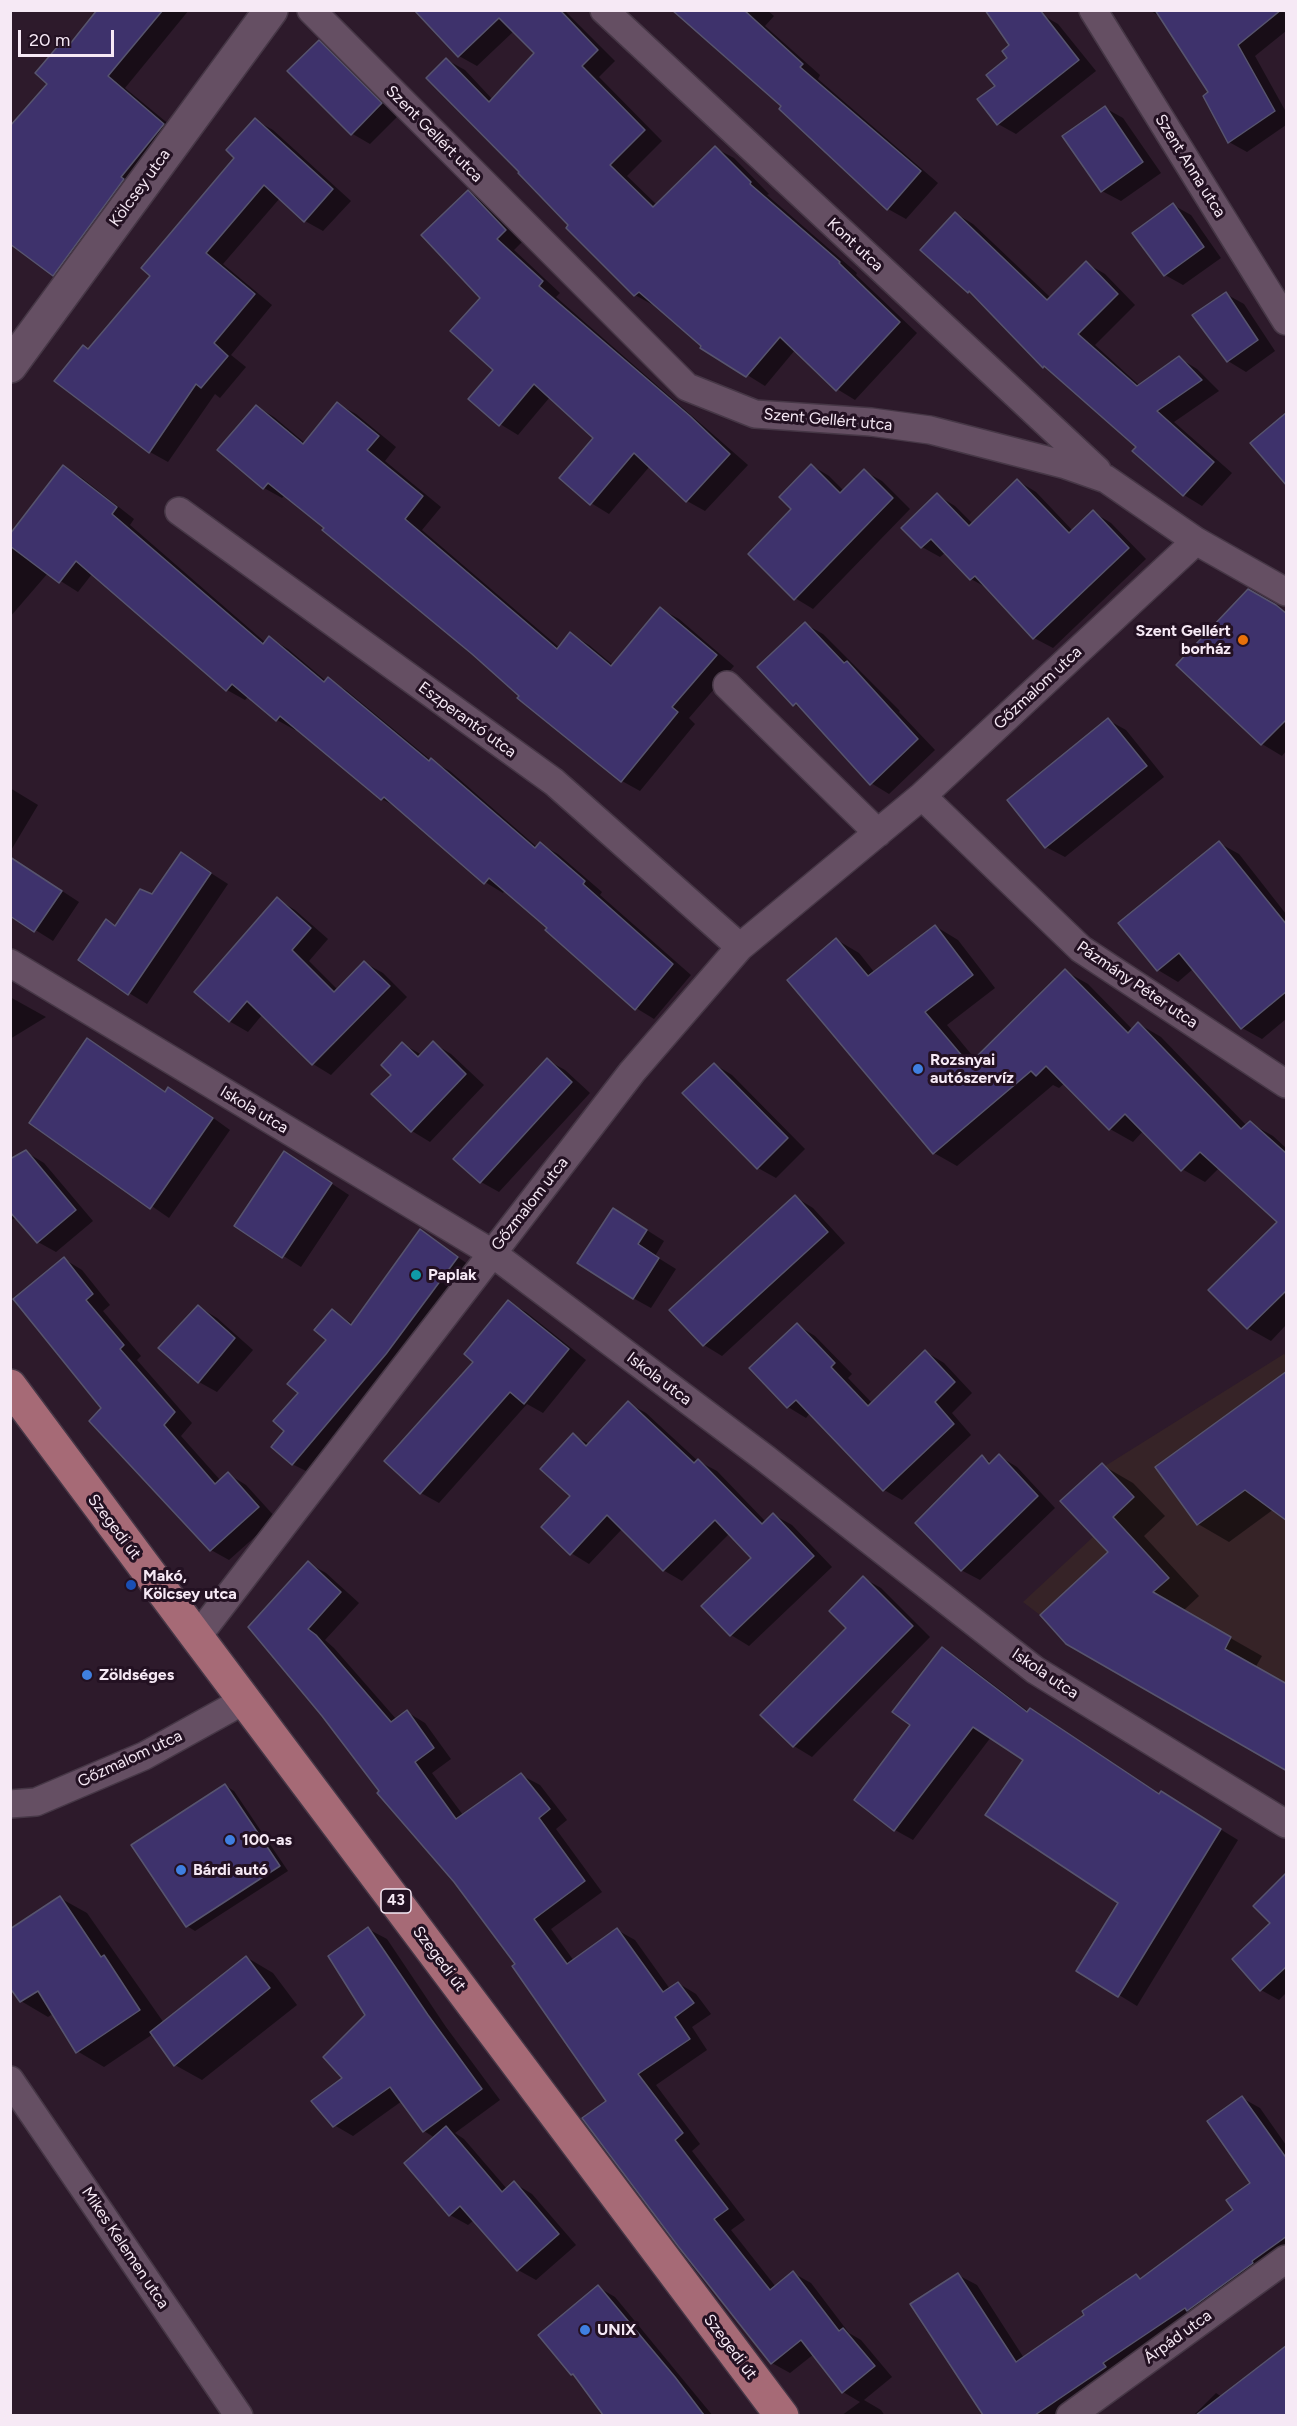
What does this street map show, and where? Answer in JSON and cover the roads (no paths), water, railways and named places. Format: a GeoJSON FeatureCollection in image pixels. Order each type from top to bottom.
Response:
{"type":"FeatureCollection","features":[{"type":"Feature","properties":{"kind":"main road","name":"Kölcsey utca"},"geometry":{"type":"LineString","coordinates":[[10,366],[271,10]]}},
{"type":"Feature","properties":{"kind":"main road","name":"Szegedi út"},"geometry":{"type":"LineString","coordinates":[[10,1386],[196,1637],[782,2415]]}},
{"type":"Feature","properties":{"kind":"street","name":"Szent Gellért utca"},"geometry":{"type":"LineString","coordinates":[[311,10],[687,387],[755,414],[871,422],[930,430],[1066,465],[1106,479],[1196,541],[1287,592]]}},
{"type":"Feature","properties":{"kind":"street","name":"Kont utca"},"geometry":{"type":"LineString","coordinates":[[604,10],[1106,479]]}},
{"type":"Feature","properties":{"kind":"street","name":"Szent Anna utca"},"geometry":{"type":"LineString","coordinates":[[1093,10],[1285,315]]}},
{"type":"Feature","properties":{"kind":"street","name":"Eszperantó utca"},"geometry":{"type":"LineString","coordinates":[[179,512],[554,782],[740,947]]}},
{"type":"Feature","properties":{"kind":"street","name":"Gőzmalom utca"},"geometry":{"type":"LineString","coordinates":[[196,1637],[632,1072],[740,947],[922,796],[1196,541]]}},
{"type":"Feature","properties":{"kind":"street"},"geometry":{"type":"LineString","coordinates":[[727,685],[878,833]]}},
{"type":"Feature","properties":{"kind":"street","name":"Pázmány Péter utca"},"geometry":{"type":"LineString","coordinates":[[922,796],[1081,949],[1287,1084]]}},
{"type":"Feature","properties":{"kind":"street","name":"Iskola utca"},"geometry":{"type":"LineString","coordinates":[[10,963],[492,1253],[766,1460],[1035,1670],[1287,1824]]}},
{"type":"Feature","properties":{"kind":"street","name":"Gőzmalom utca"},"geometry":{"type":"LineString","coordinates":[[10,1804],[36,1802],[144,1756],[245,1700]]}},
{"type":"Feature","properties":{"kind":"street","name":"Mikes Kelemen utca"},"geometry":{"type":"LineString","coordinates":[[10,2080],[239,2415]]}},
{"type":"Feature","properties":{"kind":"street","name":"Árpád utca"},"geometry":{"type":"LineString","coordinates":[[1070,2415],[1287,2259]]}},
{"type":"Feature","properties":{"kind":"place","name":"Szent Gellért borház"},"geometry":{"type":"Point","coordinates":[1243,640]}},
{"type":"Feature","properties":{"kind":"place","name":"Rozsnyai autószervíz"},"geometry":{"type":"Point","coordinates":[918,1069]}},
{"type":"Feature","properties":{"kind":"place","name":"Paplak"},"geometry":{"type":"Point","coordinates":[416,1275]}},
{"type":"Feature","properties":{"kind":"place","name":"Makó, Kölcsey utca"},"geometry":{"type":"Point","coordinates":[131,1585]}},
{"type":"Feature","properties":{"kind":"place","name":"Zöldséges"},"geometry":{"type":"Point","coordinates":[87,1675]}},
{"type":"Feature","properties":{"kind":"place","name":"100-as"},"geometry":{"type":"Point","coordinates":[230,1840]}},
{"type":"Feature","properties":{"kind":"place","name":"Bárdi autó"},"geometry":{"type":"Point","coordinates":[181,1870]}},
{"type":"Feature","properties":{"kind":"place","name":"UNIX"},"geometry":{"type":"Point","coordinates":[585,2330]}}]}
